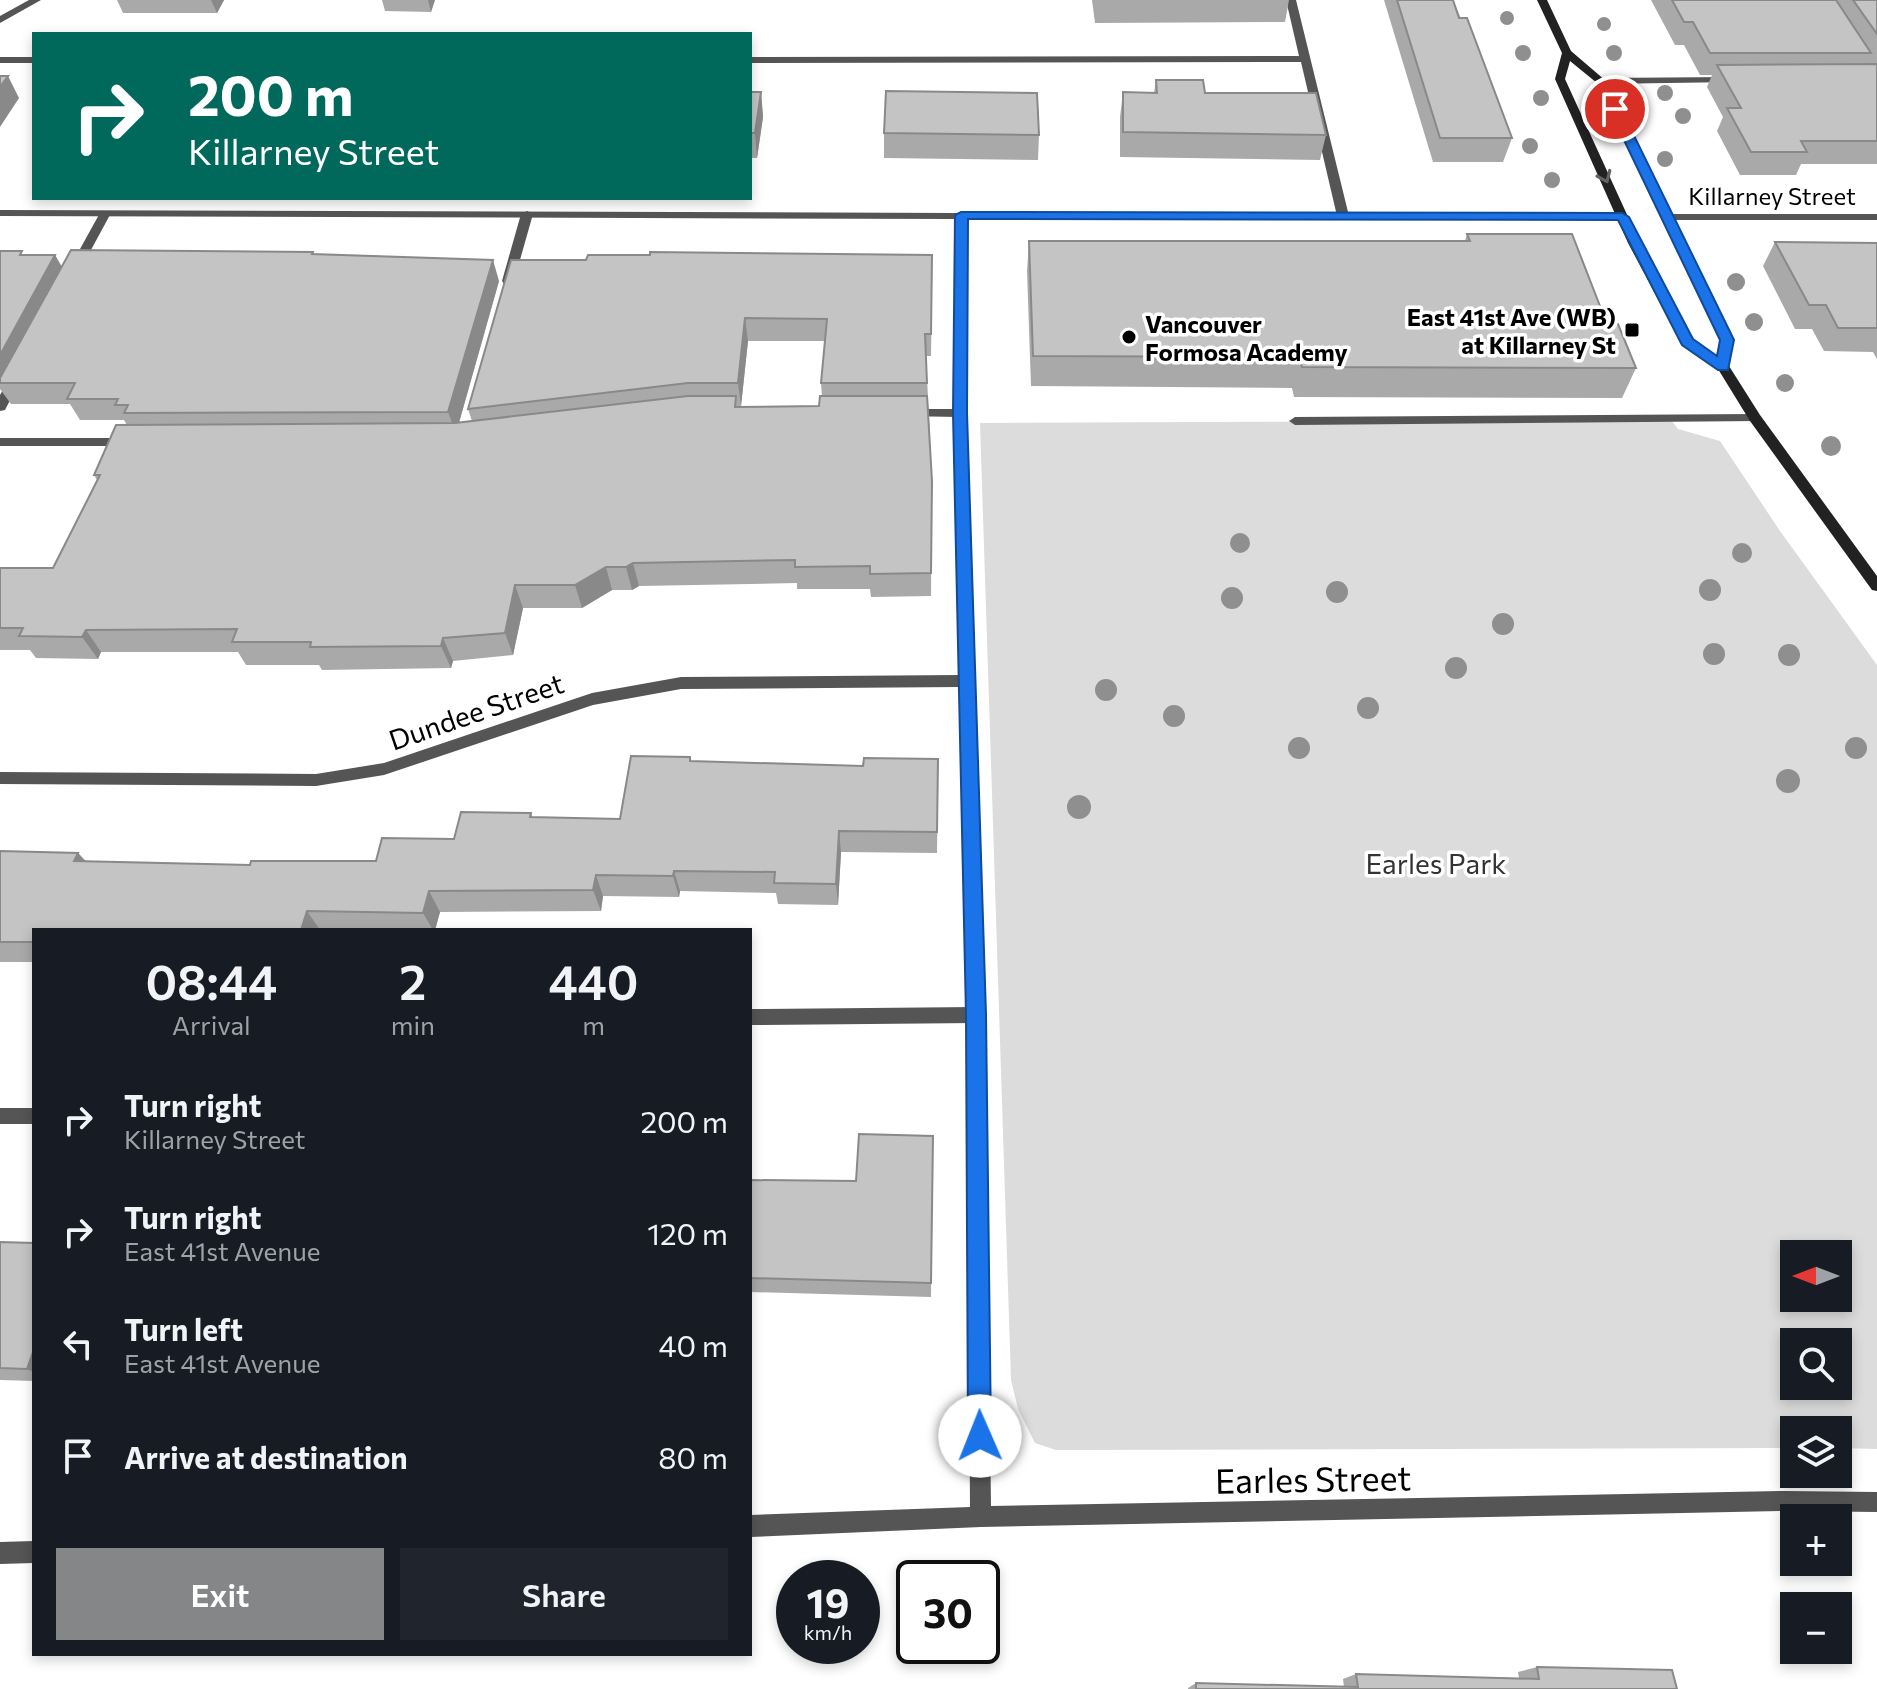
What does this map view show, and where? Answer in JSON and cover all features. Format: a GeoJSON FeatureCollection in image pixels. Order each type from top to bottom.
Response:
{"type":"FeatureCollection","features":[{"type":"Feature","properties":{"kind":"main road"},"geometry":{"type":"LineString","coordinates":[[1542,0],[1567,53],[1601,81],[1727,340],[1723,366]]}},
{"type":"Feature","properties":{"kind":"main road"},"geometry":{"type":"LineString","coordinates":[[1567,53],[1560,79],[1622,217],[1687,342],[1723,366],[1755,418],[1877,586]]}},
{"type":"Feature","properties":{"kind":"street"},"geometry":{"type":"LineString","coordinates":[[0,20],[36,0]]}},
{"type":"Feature","properties":{"kind":"street"},"geometry":{"type":"LineString","coordinates":[[1291,0],[1343,216]]}},
{"type":"Feature","properties":{"kind":"street"},"geometry":{"type":"LineString","coordinates":[[752,60],[1307,59]]}},
{"type":"Feature","properties":{"kind":"street"},"geometry":{"type":"LineString","coordinates":[[0,60],[32,60]]}},
{"type":"Feature","properties":{"kind":"street"},"geometry":{"type":"LineString","coordinates":[[1601,81],[1746,80]]}},
{"type":"Feature","properties":{"kind":"street"},"geometry":{"type":"LineString","coordinates":[[0,213],[1622,217]]}},
{"type":"Feature","properties":{"kind":"street"},"geometry":{"type":"LineString","coordinates":[[68,282],[105,213]]}},
{"type":"Feature","properties":{"kind":"street"},"geometry":{"type":"LineString","coordinates":[[502,302],[527,214]]}},
{"type":"Feature","properties":{"kind":"street"},"geometry":{"type":"LineString","coordinates":[[961,215],[960,413],[976,1015],[981,1517]]}},
{"type":"Feature","properties":{"kind":"street","name":"Killarney Street"},"geometry":{"type":"LineString","coordinates":[[1666,217],[1877,217]]}},
{"type":"Feature","properties":{"kind":"street"},"geometry":{"type":"LineString","coordinates":[[0,407],[23,365]]}},
{"type":"Feature","properties":{"kind":"street"},"geometry":{"type":"LineString","coordinates":[[897,413],[960,413]]}},
{"type":"Feature","properties":{"kind":"street"},"geometry":{"type":"LineString","coordinates":[[1295,421],[1755,418]]}},
{"type":"Feature","properties":{"kind":"street"},"geometry":{"type":"LineString","coordinates":[[0,442],[144,442]]}},
{"type":"Feature","properties":{"kind":"street","name":"Dundee Street"},"geometry":{"type":"LineString","coordinates":[[0,778],[316,780],[404,763],[592,699],[681,683],[967,681]]}},
{"type":"Feature","properties":{"kind":"street"},"geometry":{"type":"LineString","coordinates":[[752,1017],[976,1015]]}},
{"type":"Feature","properties":{"kind":"street"},"geometry":{"type":"LineString","coordinates":[[0,1116],[32,1116]]}},
{"type":"Feature","properties":{"kind":"street","name":"Earles Street"},"geometry":{"type":"LineString","coordinates":[[752,1526],[981,1517],[1769,1501],[1877,1502]]}},
{"type":"Feature","properties":{"kind":"street"},"geometry":{"type":"LineString","coordinates":[[0,1553],[32,1552]]}},
{"type":"Feature","properties":{"kind":"green space","name":"Earles Park"},"geometry":{"type":"Polygon","coordinates":[[[1671,420],[1678,429],[1720,441],[1780,531],[1877,665],[1877,1449],[1852,1448],[1852,1416],[1780,1416],[1780,1448],[1056,1450],[1035,1443],[1018,1409],[1011,1380],[980,423],[1671,420]]]}},
{"type":"Feature","properties":{"kind":"building"},"geometry":{"type":"Polygon","coordinates":[[[1397,0],[1453,0],[1459,18],[1467,18],[1512,138],[1440,138],[1397,0]]]}},
{"type":"Feature","properties":{"kind":"building"},"geometry":{"type":"Polygon","coordinates":[[[1672,0],[1836,0],[1871,53],[1710,53],[1693,22],[1684,22],[1672,0]]]}},
{"type":"Feature","properties":{"kind":"building"},"geometry":{"type":"Polygon","coordinates":[[[1853,0],[1877,0],[1877,34],[1853,0]]]}},
{"type":"Feature","properties":{"kind":"building"},"geometry":{"type":"Polygon","coordinates":[[[1877,64],[1877,141],[1801,141],[1807,152],[1751,152],[1727,108],[1741,108],[1717,65],[1877,64]]]}},
{"type":"Feature","properties":{"kind":"building"},"geometry":{"type":"Polygon","coordinates":[[[0,76],[8,76],[0,87],[0,76]]]}},
{"type":"Feature","properties":{"kind":"building"},"geometry":{"type":"Polygon","coordinates":[[[1156,80],[1203,80],[1205,93],[1316,93],[1326,135],[1123,132],[1123,92],[1157,93],[1156,80]]]}},
{"type":"Feature","properties":{"kind":"building"},"geometry":{"type":"Polygon","coordinates":[[[886,91],[1037,93],[1039,135],[884,133],[886,91]]]}},
{"type":"Feature","properties":{"kind":"building"},"geometry":{"type":"Polygon","coordinates":[[[752,92],[761,92],[755,133],[752,133],[752,92]]]}},
{"type":"Feature","properties":{"kind":"building"},"geometry":{"type":"Polygon","coordinates":[[[1467,234],[1572,234],[1607,324],[1618,324],[1636,368],[1302,367],[1299,357],[1033,356],[1029,241],[1470,241],[1467,234]]]}},
{"type":"Feature","properties":{"kind":"building"},"geometry":{"type":"Polygon","coordinates":[[[1775,242],[1877,243],[1877,328],[1838,328],[1826,305],[1809,305],[1775,242]]]}},
{"type":"Feature","properties":{"kind":"building"},"geometry":{"type":"Polygon","coordinates":[[[71,250],[313,252],[493,260],[448,412],[124,413],[128,405],[115,405],[118,399],[67,399],[75,383],[0,383],[71,250]]]}},
{"type":"Feature","properties":{"kind":"building"},"geometry":{"type":"Polygon","coordinates":[[[0,251],[22,251],[20,255],[55,255],[0,355],[0,251]]]}},
{"type":"Feature","properties":{"kind":"building"},"geometry":{"type":"Polygon","coordinates":[[[650,252],[932,255],[931,334],[925,334],[927,383],[821,383],[827,319],[745,318],[738,383],[688,383],[468,409],[511,260],[586,260],[588,255],[650,255],[650,252]]]}},
{"type":"Feature","properties":{"kind":"building"},"geometry":{"type":"Polygon","coordinates":[[[688,396],[736,396],[735,407],[819,406],[820,396],[927,396],[932,481],[931,573],[870,574],[870,566],[795,567],[795,560],[633,563],[626,567],[606,567],[575,585],[515,585],[505,633],[443,638],[441,646],[310,647],[311,642],[232,642],[237,629],[86,630],[82,637],[19,636],[23,628],[0,628],[0,568],[53,568],[100,475],[94,475],[116,425],[455,423],[688,396]]]}},
{"type":"Feature","properties":{"kind":"building"},"geometry":{"type":"Polygon","coordinates":[[[631,756],[690,757],[690,761],[863,766],[864,758],[938,759],[937,832],[839,831],[836,884],[774,883],[775,872],[674,871],[673,876],[596,875],[593,890],[429,891],[423,913],[307,911],[302,928],[32,928],[32,942],[0,942],[0,851],[78,853],[74,861],[250,865],[251,861],[376,861],[382,838],[454,839],[461,812],[620,819],[631,756]]]}},
{"type":"Feature","properties":{"kind":"building"},"geometry":{"type":"Polygon","coordinates":[[[859,1134],[933,1136],[931,1283],[752,1278],[752,1180],[856,1181],[859,1134]]]}},
{"type":"Feature","properties":{"kind":"building"},"geometry":{"type":"Polygon","coordinates":[[[0,1242],[32,1243],[32,1355],[27,1369],[0,1368],[0,1242]]]}},
{"type":"Feature","properties":{"kind":"building"},"geometry":{"type":"Polygon","coordinates":[[[1537,1667],[1672,1670],[1677,1689],[1196,1689],[1196,1683],[1358,1687],[1356,1674],[1539,1679],[1537,1667]]]}},
{"type":"Feature","properties":{"kind":"place","name":"East 41st Ave (WB) at Killarney St"},"geometry":{"type":"Point","coordinates":[1632,330]}},
{"type":"Feature","properties":{"kind":"place","name":"Vancouver Formosa Academy"},"geometry":{"type":"Point","coordinates":[1129,337]}},
{"type":"Feature","properties":{"kind":"route"},"geometry":{"type":"LineString","coordinates":[[980,1436],[976,1015],[960,413],[961,215],[1622,217],[1687,342],[1723,366],[1727,340],[1615,109]]}}]}
